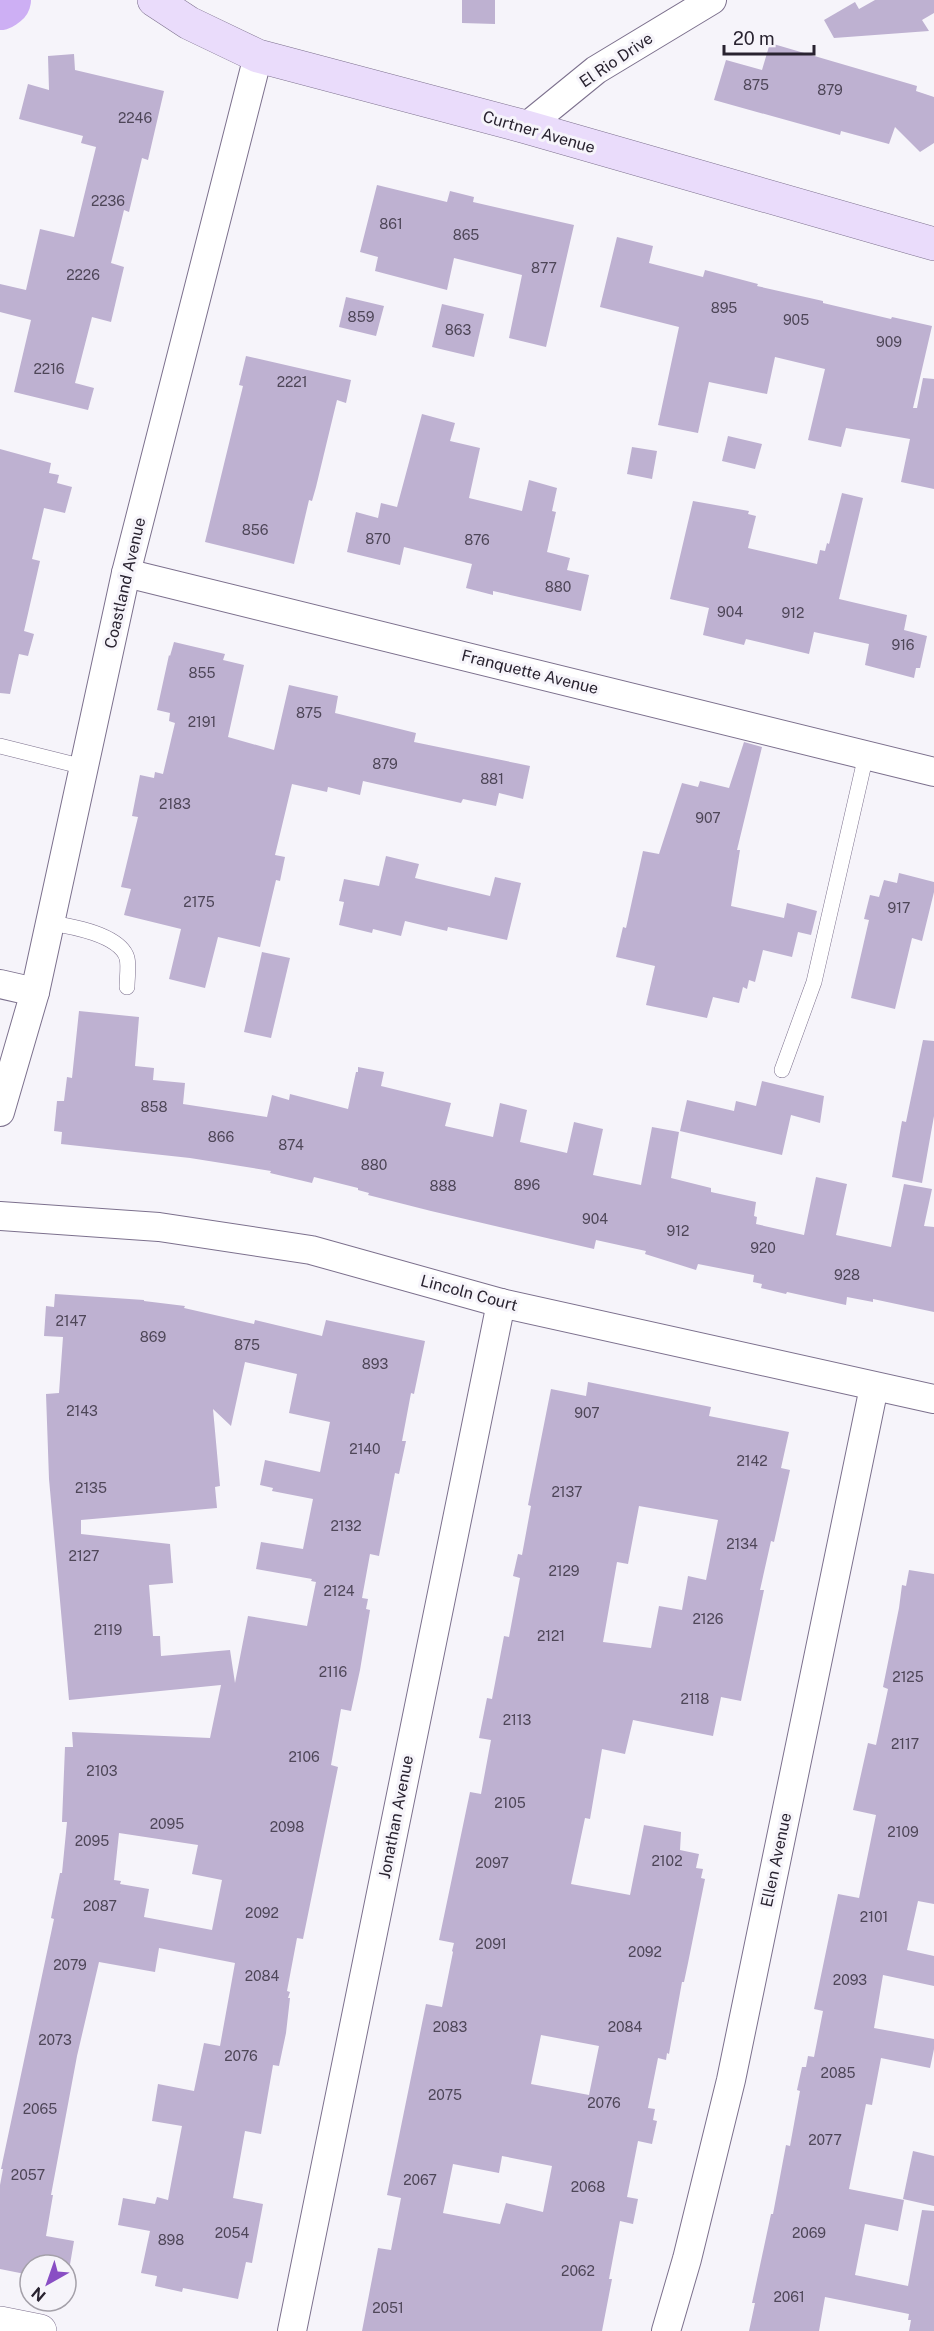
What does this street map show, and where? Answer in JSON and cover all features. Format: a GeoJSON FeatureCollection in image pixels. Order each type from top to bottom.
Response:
{"type":"FeatureCollection","features":[{"type":"Feature","properties":{"kind":"main road","name":"Curtner Avenue"},"geometry":{"type":"LineString","coordinates":[[154,0],[189,23],[258,56],[526,127],[934,244]]}},
{"type":"Feature","properties":{"kind":"street","name":"El Rio Drive"},"geometry":{"type":"LineString","coordinates":[[526,127],[596,70],[712,0]]}},
{"type":"Feature","properties":{"kind":"street","name":"Coastland Avenue"},"geometry":{"type":"LineString","coordinates":[[0,1112],[35,992],[126,573],[258,56]]}},
{"type":"Feature","properties":{"kind":"street","name":"Franquette Avenue"},"geometry":{"type":"LineString","coordinates":[[126,573],[934,772]]}},
{"type":"Feature","properties":{"kind":"street"},"geometry":{"type":"LineString","coordinates":[[0,984],[35,992]]}},
{"type":"Feature","properties":{"kind":"street","name":"Lincoln Court"},"geometry":{"type":"LineString","coordinates":[[0,1216],[159,1227],[310,1250],[501,1303],[934,1399]]}},
{"type":"Feature","properties":{"kind":"street","name":"Jonathan Avenue"},"geometry":{"type":"LineString","coordinates":[[292,2331],[501,1303]]}},
{"type":"Feature","properties":{"kind":"street","name":"Ellen Avenue"},"geometry":{"type":"LineString","coordinates":[[666,2331],[687,2259],[731,2080],[874,1387]]}},
{"type":"Feature","properties":{"kind":"street"},"geometry":{"type":"LineString","coordinates":[[0,2323],[40,2331]]}},
{"type":"Feature","properties":{"kind":"lane"},"geometry":{"type":"LineString","coordinates":[[0,746],[84,767]]}},
{"type":"Feature","properties":{"kind":"lane"},"geometry":{"type":"LineString","coordinates":[[782,1070],[814,982],[866,756]]}},
{"type":"Feature","properties":{"kind":"lane"},"geometry":{"type":"LineString","coordinates":[[50,923],[74,927],[114,941],[126,957],[127,987]]}},
{"type":"Feature","properties":{"kind":"building"},"geometry":{"type":"Polygon","coordinates":[[[462,0],[495,0],[495,24],[462,23],[462,0]]]}},
{"type":"Feature","properties":{"kind":"building"},"geometry":{"type":"Polygon","coordinates":[[[875,0],[934,0],[934,13],[922,20],[929,31],[834,38],[824,20],[855,2],[859,9],[875,0]]]}},
{"type":"Feature","properties":{"kind":"building"},"geometry":{"type":"Polygon","coordinates":[[[770,43],[917,86],[916,91],[934,97],[934,143],[920,152],[895,127],[889,144],[841,131],[840,135],[714,100],[726,60],[762,70],[770,43]]]}},
{"type":"Feature","properties":{"kind":"building"},"geometry":{"type":"Polygon","coordinates":[[[74,54],[75,70],[164,91],[148,160],[142,158],[129,212],[124,210],[111,263],[124,267],[111,322],[92,317],[75,383],[94,388],[88,410],[14,392],[31,320],[0,312],[0,284],[26,290],[40,229],[74,237],[96,147],[81,143],[83,136],[19,119],[28,84],[49,90],[48,56],[74,54]]]}},
{"type":"Feature","properties":{"kind":"building"},"geometry":{"type":"Polygon","coordinates":[[[377,185],[447,202],[450,191],[474,197],[473,202],[574,225],[546,347],[509,338],[522,275],[454,258],[447,290],[375,271],[378,257],[360,252],[377,185]]]}},
{"type":"Feature","properties":{"kind":"building"},"geometry":{"type":"Polygon","coordinates":[[[617,237],[653,246],[649,263],[703,277],[705,270],[758,284],[757,286],[823,301],[823,303],[932,326],[913,408],[917,408],[923,378],[934,379],[934,489],[901,482],[910,439],[846,428],[841,447],[808,440],[825,369],[775,357],[767,394],[709,382],[698,433],[658,425],[679,327],[600,307],[617,237]]]}},
{"type":"Feature","properties":{"kind":"building"},"geometry":{"type":"Polygon","coordinates":[[[346,297],[384,306],[376,336],[339,327],[346,297]]]}},
{"type":"Feature","properties":{"kind":"building"},"geometry":{"type":"Polygon","coordinates":[[[442,304],[484,314],[474,357],[432,347],[442,304]]]}},
{"type":"Feature","properties":{"kind":"building"},"geometry":{"type":"Polygon","coordinates":[[[246,356],[351,380],[346,403],[337,400],[294,564],[205,542],[243,386],[239,385],[246,356]]]}},
{"type":"Feature","properties":{"kind":"building"},"geometry":{"type":"Polygon","coordinates":[[[422,414],[455,423],[450,441],[480,448],[469,498],[522,511],[529,480],[557,488],[552,511],[556,512],[547,552],[570,558],[567,570],[589,575],[581,611],[493,591],[493,595],[466,588],[472,564],[404,547],[400,565],[347,552],[356,512],[378,518],[381,503],[397,507],[422,414]]]}},
{"type":"Feature","properties":{"kind":"building"},"geometry":{"type":"Polygon","coordinates":[[[728,436],[762,444],[755,469],[722,461],[728,436]]]}},
{"type":"Feature","properties":{"kind":"building"},"geometry":{"type":"Polygon","coordinates":[[[632,447],[657,451],[652,479],[627,474],[632,447]]]}},
{"type":"Feature","properties":{"kind":"building"},"geometry":{"type":"Polygon","coordinates":[[[0,449],[51,463],[49,473],[59,475],[57,483],[72,487],[65,513],[44,508],[32,559],[40,561],[24,631],[34,634],[28,656],[19,654],[10,694],[0,693],[0,449]]]}},
{"type":"Feature","properties":{"kind":"building"},"geometry":{"type":"Polygon","coordinates":[[[842,493],[863,498],[839,599],[907,615],[904,630],[927,636],[920,668],[916,668],[914,678],[865,665],[869,644],[814,632],[809,654],[746,639],[744,645],[703,635],[709,608],[670,599],[693,501],[749,511],[748,514],[756,516],[748,548],[817,564],[820,550],[825,551],[827,543],[829,544],[842,493]]]}},
{"type":"Feature","properties":{"kind":"building"},"geometry":{"type":"Polygon","coordinates":[[[174,642],[225,654],[223,660],[244,665],[228,737],[274,750],[289,685],[338,696],[335,713],[416,733],[414,742],[530,766],[523,799],[499,793],[496,806],[463,799],[461,803],[363,781],[360,795],[328,787],[327,792],[292,784],[275,855],[285,857],[280,881],[276,880],[260,947],[218,937],[205,988],[169,979],[181,929],[124,915],[131,889],[121,887],[138,817],[132,816],[140,775],[154,778],[155,772],[163,774],[175,723],[169,721],[170,713],[157,710],[174,642]]]}},
{"type":"Feature","properties":{"kind":"building"},"geometry":{"type":"Polygon","coordinates":[[[744,742],[762,747],[737,850],[740,850],[731,906],[784,918],[787,903],[817,911],[811,935],[798,932],[792,957],[763,950],[755,982],[749,980],[747,989],[743,987],[739,1003],[713,997],[707,1018],[646,1005],[655,966],[616,957],[623,927],[626,928],[643,851],[659,854],[682,783],[698,787],[700,781],[729,788],[744,742]]]}},
{"type":"Feature","properties":{"kind":"building"},"geometry":{"type":"Polygon","coordinates":[[[386,856],[419,864],[415,878],[490,896],[495,877],[521,883],[507,940],[448,927],[447,931],[405,921],[401,936],[373,929],[372,933],[339,925],[344,902],[339,901],[344,879],[379,886],[386,856]]]}},
{"type":"Feature","properties":{"kind":"building"},"geometry":{"type":"Polygon","coordinates":[[[899,873],[934,882],[934,892],[922,941],[912,938],[895,1009],[851,998],[869,920],[864,919],[870,895],[879,897],[884,880],[897,883],[899,873]]]}},
{"type":"Feature","properties":{"kind":"building"},"geometry":{"type":"Polygon","coordinates":[[[262,952],[290,958],[271,1038],[244,1032],[262,952]]]}},
{"type":"Feature","properties":{"kind":"building"},"geometry":{"type":"Polygon","coordinates":[[[79,1011],[139,1017],[135,1066],[154,1068],[153,1080],[185,1083],[183,1104],[267,1117],[272,1095],[289,1100],[290,1094],[348,1109],[358,1067],[384,1072],[381,1086],[451,1103],[445,1126],[493,1137],[500,1103],[527,1110],[520,1142],[567,1153],[574,1122],[603,1129],[593,1175],[641,1185],[652,1127],[679,1132],[671,1178],[711,1188],[711,1192],[756,1202],[754,1216],[757,1217],[756,1224],[804,1235],[816,1177],[847,1184],[836,1235],[891,1247],[904,1184],[932,1189],[924,1226],[934,1227],[934,1312],[873,1299],[873,1302],[847,1297],[846,1305],[787,1292],[786,1294],[761,1288],[762,1284],[753,1282],[754,1275],[698,1264],[696,1270],[645,1254],[646,1251],[596,1240],[594,1249],[368,1195],[369,1193],[358,1190],[358,1188],[314,1177],[312,1183],[270,1173],[271,1171],[190,1158],[61,1144],[62,1132],[54,1131],[57,1101],[64,1101],[67,1077],[72,1078],[79,1011]]]}},
{"type":"Feature","properties":{"kind":"building"},"geometry":{"type":"Polygon","coordinates":[[[923,1040],[934,1041],[934,1116],[922,1183],[892,1177],[902,1121],[906,1122],[923,1040]]]}},
{"type":"Feature","properties":{"kind":"building"},"geometry":{"type":"Polygon","coordinates":[[[762,1081],[824,1096],[820,1123],[791,1115],[782,1155],[680,1131],[687,1100],[734,1111],[736,1101],[756,1106],[762,1081]]]}},
{"type":"Feature","properties":{"kind":"building"},"geometry":{"type":"Polygon","coordinates":[[[55,1294],[144,1300],[185,1306],[184,1308],[254,1324],[255,1320],[322,1336],[326,1320],[425,1341],[414,1394],[411,1393],[402,1441],[406,1441],[399,1474],[395,1473],[379,1556],[370,1554],[362,1598],[368,1599],[366,1609],[370,1610],[360,1670],[351,1711],[341,1709],[331,1765],[338,1767],[303,1939],[297,1938],[287,1991],[290,1992],[288,1998],[290,1998],[279,2066],[273,2065],[261,2134],[245,2131],[233,2198],[263,2204],[252,2263],[246,2262],[238,2299],[183,2288],[182,2292],[155,2286],[157,2276],[141,2273],[150,2231],[118,2225],[123,2198],[155,2204],[157,2197],[168,2200],[182,2126],[152,2121],[158,2084],[194,2091],[204,2043],[220,2046],[235,1963],[159,1948],[155,1972],[99,1962],[77,2056],[51,2195],[53,2195],[46,2236],[74,2241],[72,2253],[18,2253],[18,2273],[0,2269],[0,2185],[3,2169],[1,2169],[54,1919],[51,1918],[60,1873],[62,1873],[67,1822],[62,1822],[65,1747],[73,1747],[72,1732],[210,1738],[221,1685],[69,1700],[49,1479],[46,1394],[59,1393],[63,1337],[44,1336],[46,1306],[54,1307],[55,1294]],[[245,1362],[231,1426],[213,1409],[220,1486],[215,1487],[217,1508],[81,1520],[81,1534],[170,1544],[173,1583],[149,1585],[153,1636],[160,1636],[161,1656],[230,1650],[235,1683],[248,1616],[307,1626],[316,1582],[311,1581],[312,1579],[256,1569],[261,1542],[303,1549],[313,1499],[272,1491],[273,1488],[260,1485],[265,1460],[320,1472],[330,1422],[289,1413],[297,1374],[245,1362]],[[119,1833],[114,1880],[121,1881],[120,1884],[149,1889],[144,1917],[212,1930],[222,1880],[192,1874],[198,1845],[119,1833]]]}},
{"type":"Feature","properties":{"kind":"building"},"geometry":{"type":"Polygon","coordinates":[[[588,1382],[711,1407],[709,1416],[789,1432],[781,1468],[790,1470],[774,1542],[771,1541],[760,1590],[764,1590],[741,1701],[721,1697],[713,1736],[633,1720],[625,1754],[602,1749],[590,1819],[585,1818],[571,1884],[630,1895],[644,1825],[681,1832],[680,1850],[699,1854],[696,1868],[703,1869],[701,1878],[705,1879],[669,2054],[667,2053],[666,2060],[658,2058],[648,2108],[655,2109],[653,2120],[657,2121],[652,2144],[638,2141],[627,2197],[638,2199],[633,2224],[620,2221],[602,2331],[362,2331],[378,2248],[391,2250],[401,2198],[387,2195],[426,2004],[442,2007],[454,1943],[439,1940],[470,1792],[481,1794],[491,1740],[479,1738],[487,1698],[492,1699],[504,1636],[509,1637],[520,1578],[513,1576],[518,1554],[522,1555],[531,1506],[528,1505],[551,1389],[586,1396],[588,1382]],[[639,1506],[628,1564],[617,1562],[603,1642],[651,1648],[659,1606],[682,1610],[688,1576],[706,1580],[718,1520],[639,1506]],[[541,2035],[531,2084],[589,2095],[599,2046],[541,2035]],[[502,2156],[499,2173],[453,2164],[443,2213],[500,2224],[506,2203],[543,2212],[552,2166],[502,2156]]]}},
{"type":"Feature","properties":{"kind":"building"},"geometry":{"type":"Polygon","coordinates":[[[909,1570],[934,1574],[934,1904],[918,1901],[907,1950],[934,1956],[934,1986],[883,1975],[874,2028],[934,2039],[934,2049],[930,2068],[881,2058],[872,2105],[866,2104],[849,2189],[904,2200],[898,2231],[865,2224],[855,2275],[908,2286],[922,2210],[934,2211],[934,2331],[909,2331],[911,2320],[908,2320],[909,2314],[825,2297],[819,2331],[749,2331],[755,2303],[752,2303],[771,2214],[773,2214],[786,2145],[790,2146],[802,2067],[806,2067],[808,2056],[814,2057],[823,2011],[814,2009],[838,1894],[859,1898],[876,1815],[853,1810],[868,1743],[876,1745],[888,1689],[883,1687],[902,1585],[906,1586],[909,1570]]]}},
{"type":"Feature","properties":{"kind":"building"},"geometry":{"type":"Polygon","coordinates":[[[913,2151],[934,2156],[934,2206],[903,2199],[913,2151]]]}},
{"type":"Feature","properties":{"kind":"waterway"},"geometry":{"type":"LineString","coordinates":[[0,3],[4,0]]}}]}
